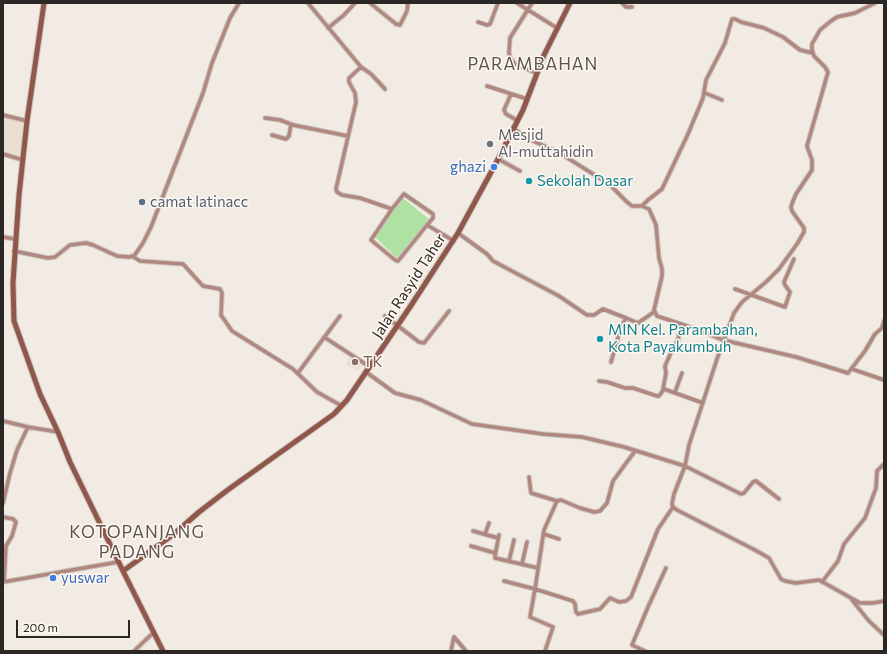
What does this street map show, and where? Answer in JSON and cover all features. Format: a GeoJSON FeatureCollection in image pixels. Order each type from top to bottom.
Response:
{"type":"FeatureCollection","features":[{"type":"Feature","properties":{"kind":"street"},"geometry":{"type":"LineString","coordinates":[[44,3],[27,121],[15,239],[13,290],[14,321],[38,388],[70,462],[163,651]]}},
{"type":"Feature","properties":{"kind":"street"},"geometry":{"type":"LineString","coordinates":[[132,256],[143,244],[151,227],[203,93],[212,63],[230,18],[239,3]]}},
{"type":"Feature","properties":{"kind":"street"},"geometry":{"type":"LineString","coordinates":[[308,3],[361,67],[371,74],[385,89]]}},
{"type":"Feature","properties":{"kind":"street"},"geometry":{"type":"LineString","coordinates":[[328,28],[344,15],[355,3]]}},
{"type":"Feature","properties":{"kind":"street"},"geometry":{"type":"LineString","coordinates":[[370,3],[398,25],[401,24],[407,11],[408,3]]}},
{"type":"Feature","properties":{"kind":"street"},"geometry":{"type":"LineString","coordinates":[[478,22],[487,25],[490,24],[498,3]]}},
{"type":"Feature","properties":{"kind":"street"},"geometry":{"type":"LineString","coordinates":[[517,3],[523,4],[528,10],[556,28]]}},
{"type":"Feature","properties":{"kind":"street"},"geometry":{"type":"LineString","coordinates":[[532,3],[510,38],[509,52],[510,58],[515,64],[536,73]]}},
{"type":"Feature","properties":{"kind":"street","name":"Jalan Rasyid Taher"},"geometry":{"type":"LineString","coordinates":[[123,572],[174,534],[229,489],[334,414],[342,406],[370,367],[454,241],[518,121],[536,73],[556,28],[570,3]]}},
{"type":"Feature","properties":{"kind":"street"},"geometry":{"type":"LineString","coordinates":[[622,3],[626,7],[632,7]]}},
{"type":"Feature","properties":{"kind":"street"},"geometry":{"type":"LineString","coordinates":[[504,581],[573,600],[576,604],[576,612],[578,614],[600,609],[610,598],[619,602],[626,601],[633,593],[658,529],[673,507],[672,504],[674,494],[685,466],[689,445],[723,340],[737,307],[780,269],[804,232],[804,228],[792,211],[791,206],[796,194],[812,170],[812,160],[807,146],[828,72],[813,53],[812,44],[820,30],[837,17],[855,13],[875,3]]}},
{"type":"Feature","properties":{"kind":"street"},"geometry":{"type":"LineString","coordinates":[[642,206],[662,189],[688,134],[705,93],[706,80],[725,43],[731,20],[733,19],[771,31],[783,37],[804,52],[813,53]]}},
{"type":"Feature","properties":{"kind":"street"},"geometry":{"type":"LineString","coordinates":[[361,67],[349,78],[349,82],[355,93],[356,99],[336,186],[337,192],[342,195],[360,198],[392,209]]}},
{"type":"Feature","properties":{"kind":"street"},"geometry":{"type":"LineString","coordinates":[[487,86],[527,98]]}},
{"type":"Feature","properties":{"kind":"street"},"geometry":{"type":"LineString","coordinates":[[705,93],[722,100]]}},
{"type":"Feature","properties":{"kind":"street"},"geometry":{"type":"LineString","coordinates":[[511,94],[504,110],[506,114],[518,121]]}},
{"type":"Feature","properties":{"kind":"street"},"geometry":{"type":"LineString","coordinates":[[3,115],[27,121]]}},
{"type":"Feature","properties":{"kind":"street"},"geometry":{"type":"LineString","coordinates":[[265,118],[280,120],[291,124],[348,136]]}},
{"type":"Feature","properties":{"kind":"street"},"geometry":{"type":"LineString","coordinates":[[272,135],[286,139],[288,137],[291,124]]}},
{"type":"Feature","properties":{"kind":"street"},"geometry":{"type":"LineString","coordinates":[[458,233],[487,254],[493,261],[556,294],[587,315],[594,315],[603,309],[638,323],[654,312],[662,276],[662,269],[659,261],[656,225],[649,209],[642,206],[632,206],[609,184],[558,152],[533,141],[514,129]]}},
{"type":"Feature","properties":{"kind":"street"},"geometry":{"type":"LineString","coordinates":[[3,154],[23,160]]}},
{"type":"Feature","properties":{"kind":"street"},"geometry":{"type":"LineString","coordinates":[[498,159],[520,171]]}},
{"type":"Feature","properties":{"kind":"street"},"geometry":{"type":"LineString","coordinates":[[403,194],[406,194],[433,214],[433,218],[427,225],[400,260],[396,260],[371,240],[403,194]]}},
{"type":"Feature","properties":{"kind":"street"},"geometry":{"type":"LineString","coordinates":[[427,225],[454,241]]}},
{"type":"Feature","properties":{"kind":"street"},"geometry":{"type":"LineString","coordinates":[[3,237],[15,239]]}},
{"type":"Feature","properties":{"kind":"street"},"geometry":{"type":"LineString","coordinates":[[14,251],[48,258],[55,257],[70,245],[86,243],[117,256],[132,256],[140,261],[184,264],[203,286],[218,289],[222,292],[221,315],[232,331],[293,368],[317,392],[342,406]]}},
{"type":"Feature","properties":{"kind":"street"},"geometry":{"type":"LineString","coordinates":[[735,290],[784,307],[790,292],[784,282],[794,259]]}},
{"type":"Feature","properties":{"kind":"street"},"geometry":{"type":"LineString","coordinates":[[385,316],[424,344],[449,311]]}},
{"type":"Feature","properties":{"kind":"street"},"geometry":{"type":"LineString","coordinates":[[654,312],[657,316],[723,340],[796,357],[846,373],[852,369],[875,334],[882,328],[884,321]]}},
{"type":"Feature","properties":{"kind":"street"},"geometry":{"type":"LineString","coordinates":[[298,373],[340,316]]}},
{"type":"Feature","properties":{"kind":"street"},"geometry":{"type":"LineString","coordinates":[[611,362],[621,327],[626,318]]}},
{"type":"Feature","properties":{"kind":"street"},"geometry":{"type":"LineString","coordinates":[[599,381],[625,388],[633,388],[658,396],[663,389],[666,373],[665,366],[678,340],[681,324]]}},
{"type":"Feature","properties":{"kind":"street"},"geometry":{"type":"LineString","coordinates":[[324,337],[370,367]]}},
{"type":"Feature","properties":{"kind":"street"},"geometry":{"type":"LineString","coordinates":[[852,369],[884,380]]}},
{"type":"Feature","properties":{"kind":"street"},"geometry":{"type":"LineString","coordinates":[[366,372],[393,392],[421,400],[472,424],[543,434],[582,437],[685,466],[741,494],[744,493],[753,482],[756,482],[779,499]]}},
{"type":"Feature","properties":{"kind":"street"},"geometry":{"type":"LineString","coordinates":[[675,392],[682,372]]}},
{"type":"Feature","properties":{"kind":"street"},"geometry":{"type":"LineString","coordinates":[[663,389],[703,403]]}},
{"type":"Feature","properties":{"kind":"street"},"geometry":{"type":"LineString","coordinates":[[3,421],[58,432]]}},
{"type":"Feature","properties":{"kind":"street"},"geometry":{"type":"LineString","coordinates":[[3,503],[17,450],[28,427]]}},
{"type":"Feature","properties":{"kind":"street"},"geometry":{"type":"LineString","coordinates":[[529,477],[531,493],[557,501],[561,500],[594,512],[600,511],[607,503],[613,482],[635,451]]}},
{"type":"Feature","properties":{"kind":"street"},"geometry":{"type":"LineString","coordinates":[[822,582],[838,561],[844,544],[865,518],[876,488],[877,471],[884,464]]}},
{"type":"Feature","properties":{"kind":"street"},"geometry":{"type":"LineString","coordinates":[[545,651],[553,627],[530,617],[547,521],[557,501]]}},
{"type":"Feature","properties":{"kind":"street"},"geometry":{"type":"LineString","coordinates":[[673,507],[768,558],[781,579],[796,583],[816,580],[860,603],[884,601]]}},
{"type":"Feature","properties":{"kind":"street"},"geometry":{"type":"LineString","coordinates":[[3,516],[16,521],[12,536],[6,545],[4,582],[118,562]]}},
{"type":"Feature","properties":{"kind":"street"},"geometry":{"type":"LineString","coordinates":[[485,534],[489,523]]}},
{"type":"Feature","properties":{"kind":"street"},"geometry":{"type":"LineString","coordinates":[[473,531],[499,536],[495,558],[538,568]]}},
{"type":"Feature","properties":{"kind":"street"},"geometry":{"type":"LineString","coordinates":[[544,534],[559,539]]}},
{"type":"Feature","properties":{"kind":"street"},"geometry":{"type":"LineString","coordinates":[[509,562],[514,540]]}},
{"type":"Feature","properties":{"kind":"street"},"geometry":{"type":"LineString","coordinates":[[522,564],[527,542]]}},
{"type":"Feature","properties":{"kind":"street"},"geometry":{"type":"LineString","coordinates":[[471,546],[495,553]]}},
{"type":"Feature","properties":{"kind":"street"},"geometry":{"type":"LineString","coordinates":[[645,651],[632,645],[666,568]]}},
{"type":"Feature","properties":{"kind":"street"},"geometry":{"type":"LineString","coordinates":[[851,599],[869,621],[884,635]]}},
{"type":"Feature","properties":{"kind":"street"},"geometry":{"type":"LineString","coordinates":[[134,651],[154,632]]}},
{"type":"Feature","properties":{"kind":"street"},"geometry":{"type":"LineString","coordinates":[[451,651],[454,637],[466,651]]}},
{"type":"Feature","properties":{"kind":"shaded area"},"geometry":{"type":"Polygon","coordinates":[[[3,116],[26,122],[22,158],[3,153],[3,116]]]}},
{"type":"Feature","properties":{"kind":"shaded area","name":"TK"},"geometry":{"type":"Polygon","coordinates":[[[352,354],[364,359],[358,371],[346,364],[352,354]]]}},
{"type":"Feature","properties":{"kind":"green space"},"geometry":{"type":"Polygon","coordinates":[[[403,198],[430,220],[397,258],[374,236],[403,198]]]}},
{"type":"Feature","properties":{"kind":"place","name":"Mesjid Al-muttahidin"},"geometry":{"type":"Point","coordinates":[490,144]}},
{"type":"Feature","properties":{"kind":"place","name":"ghazi"},"geometry":{"type":"Point","coordinates":[494,167]}},
{"type":"Feature","properties":{"kind":"place","name":"Sekolah Dasar"},"geometry":{"type":"Point","coordinates":[529,181]}},
{"type":"Feature","properties":{"kind":"place","name":"camat latinacc"},"geometry":{"type":"Point","coordinates":[142,202]}},
{"type":"Feature","properties":{"kind":"place","name":"MIN Kel. Parambahan, Kota Payakumbuh"},"geometry":{"type":"Point","coordinates":[600,339]}},
{"type":"Feature","properties":{"kind":"place","name":"TK"},"geometry":{"type":"Point","coordinates":[355,362]}},
{"type":"Feature","properties":{"kind":"place","name":"yuswar"},"geometry":{"type":"Point","coordinates":[53,578]}},
{"type":"Feature","properties":{"kind":"district","name":"PARAMBAHAN"},"geometry":{"type":"Point","coordinates":[533,64]}},
{"type":"Feature","properties":{"kind":"district","name":"KOTOPANJANG PADANG"},"geometry":{"type":"Point","coordinates":[137,542]}}]}
